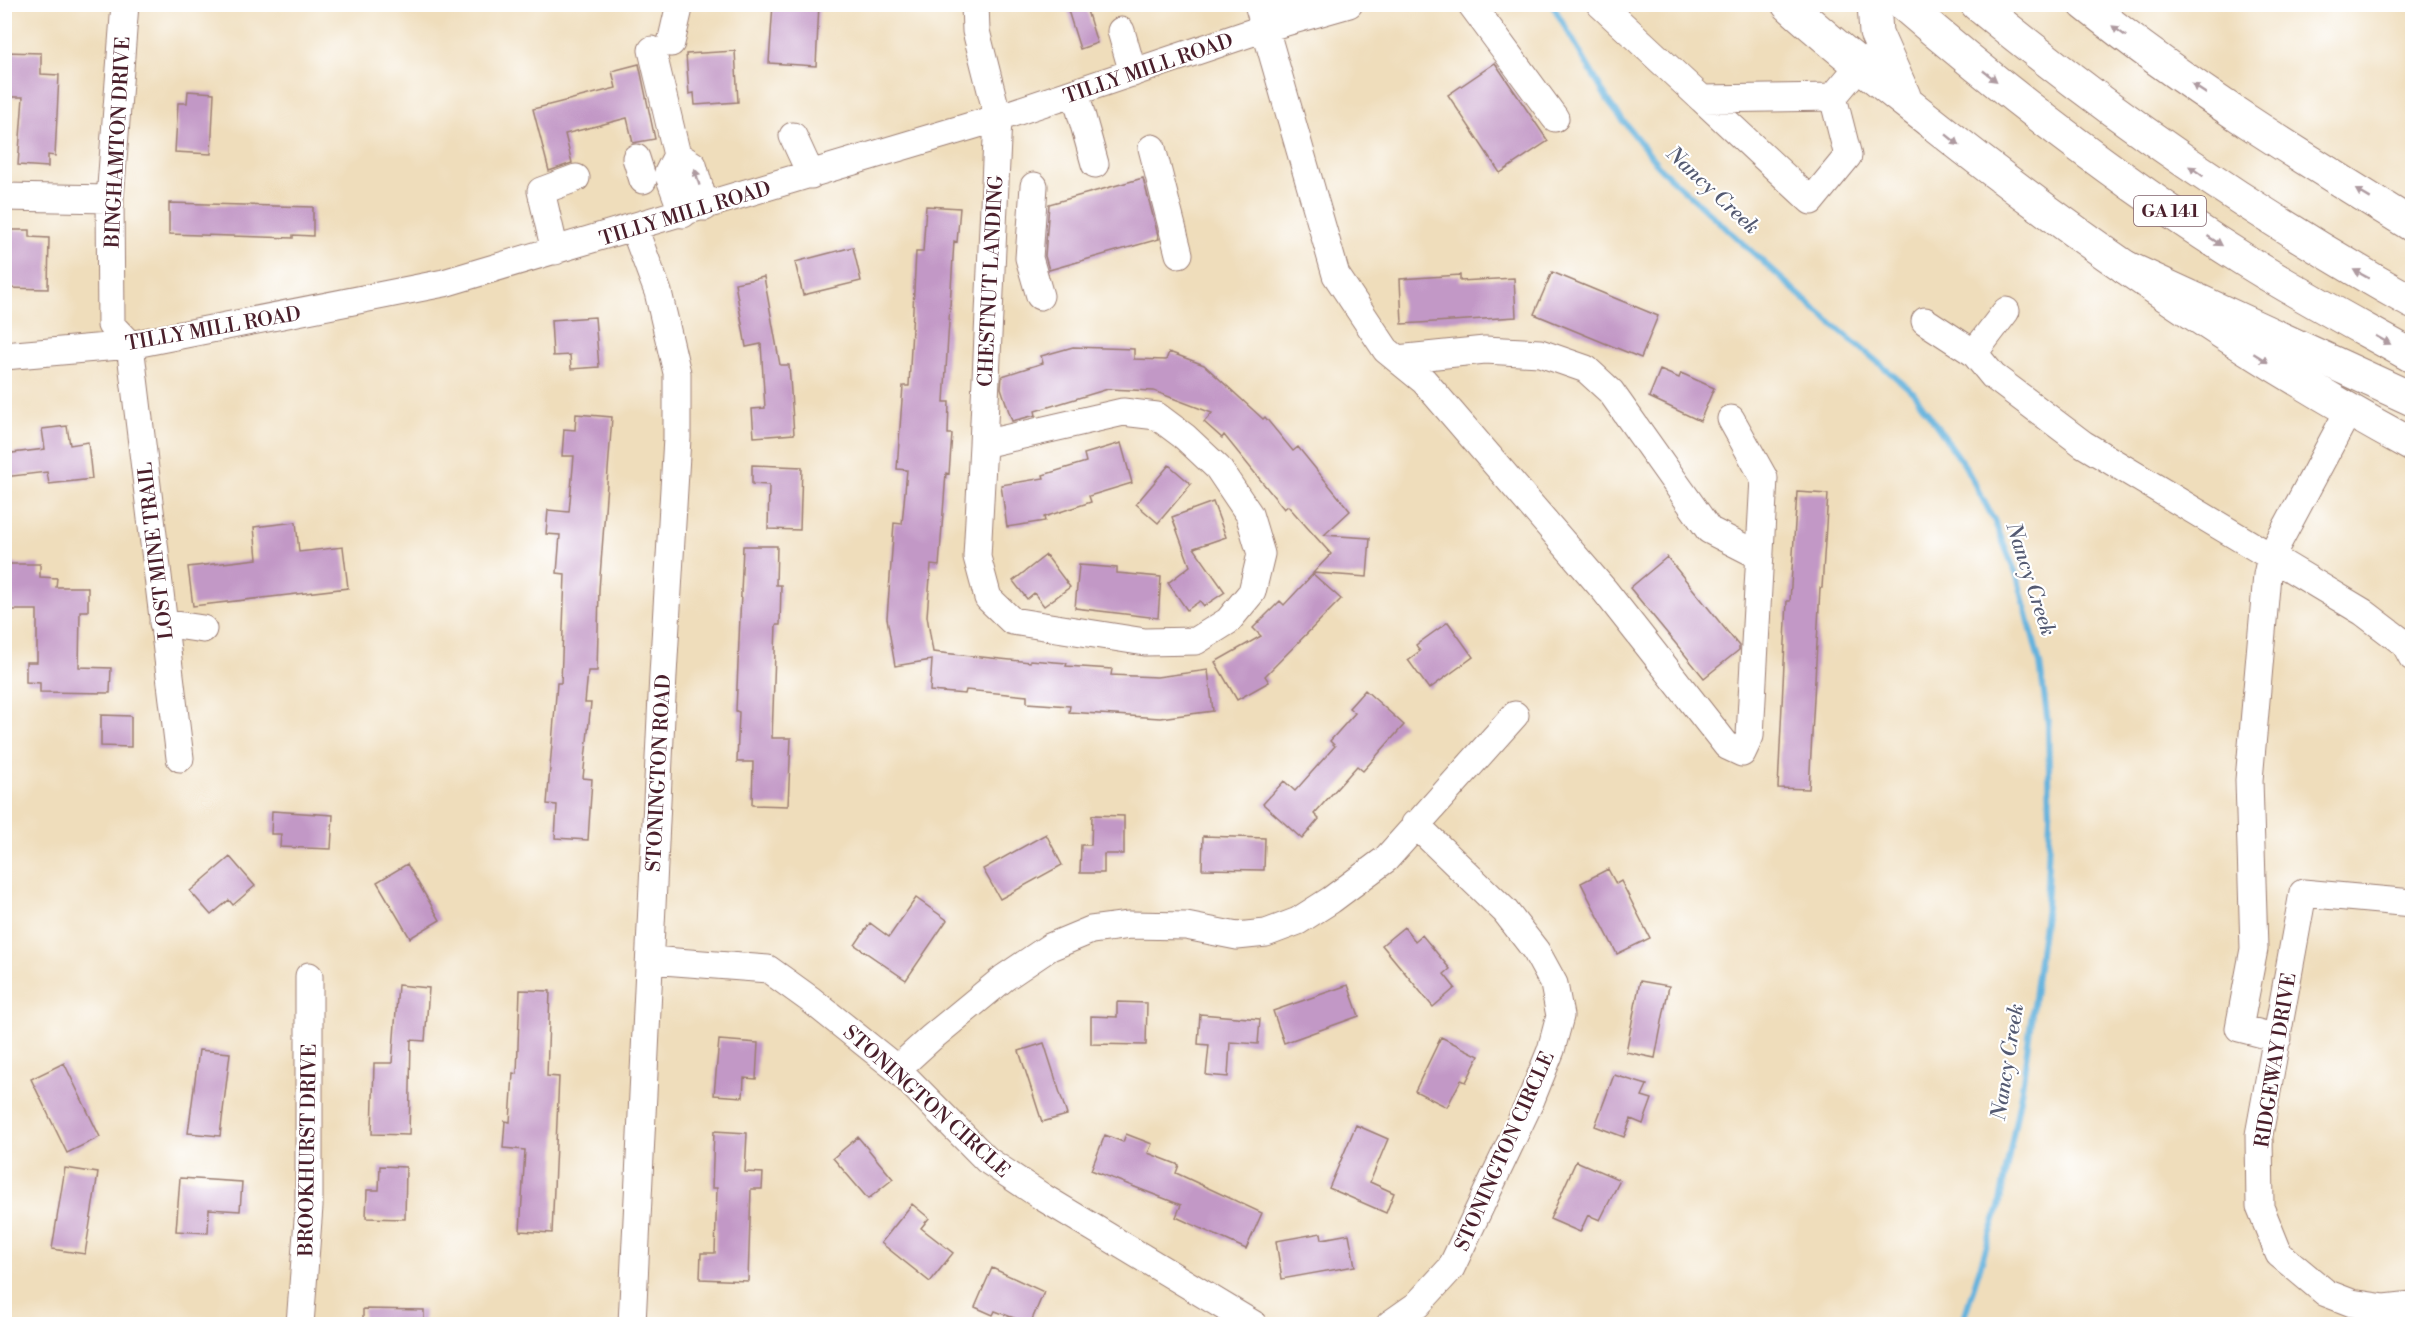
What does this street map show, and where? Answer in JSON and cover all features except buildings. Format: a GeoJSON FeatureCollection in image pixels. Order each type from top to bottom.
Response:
{"type":"FeatureCollection","features":[{"type":"Feature","properties":{"kind":"main road"},"geometry":{"type":"LineString","coordinates":[[1788,4],[1825,38],[1999,176],[2124,267],[2262,359],[2412,445]]}},
{"type":"Feature","properties":{"kind":"main road"},"geometry":{"type":"LineString","coordinates":[[1819,4],[1825,38]]}},
{"type":"Feature","properties":{"kind":"main road"},"geometry":{"type":"LineString","coordinates":[[1874,4],[1876,33],[1907,103]]}},
{"type":"Feature","properties":{"kind":"main road","name":"GA 141"},"geometry":{"type":"LineString","coordinates":[[1903,4],[1944,40],[2074,143],[2153,199],[2246,261],[2412,356]]}},
{"type":"Feature","properties":{"kind":"main road","name":"GA 141"},"geometry":{"type":"LineString","coordinates":[[1977,4],[2115,114],[2226,192],[2284,229],[2412,302]]}},
{"type":"Feature","properties":{"kind":"main road"},"geometry":{"type":"LineString","coordinates":[[2085,4],[2153,58],[2412,225]]}},
{"type":"Feature","properties":{"kind":"main road"},"geometry":{"type":"LineString","coordinates":[[2124,267],[2412,399]]}},
{"type":"Feature","properties":{"kind":"street","name":"BINGHAMTON DRIVE"},"geometry":{"type":"LineString","coordinates":[[125,4],[110,199],[111,325],[130,345]]}},
{"type":"Feature","properties":{"kind":"street"},"geometry":{"type":"LineString","coordinates":[[680,4],[662,47],[677,155],[693,165],[694,211]]}},
{"type":"Feature","properties":{"kind":"street","name":"CHESTNUT LANDING"},"geometry":{"type":"LineString","coordinates":[[975,4],[976,31],[998,118],[977,557],[988,598],[1012,621],[1145,642],[1196,641],[1228,621],[1252,592],[1261,554],[1249,514],[1218,468],[1185,437],[1157,416],[1123,412],[983,444]]}},
{"type":"Feature","properties":{"kind":"street","name":"TILLY MILL ROAD"},"geometry":{"type":"LineString","coordinates":[[4,356],[130,345],[444,284],[694,211],[998,118],[1133,73],[1262,16],[1349,4]]}},
{"type":"Feature","properties":{"kind":"street"},"geometry":{"type":"LineString","coordinates":[[1471,4],[1554,118]]}},
{"type":"Feature","properties":{"kind":"street"},"geometry":{"type":"LineString","coordinates":[[1600,4],[1811,201],[1848,156],[1833,97]]}},
{"type":"Feature","properties":{"kind":"street"},"geometry":{"type":"LineString","coordinates":[[1262,16],[1336,275],[1386,350],[1424,381],[1597,582],[1727,746],[1742,753],[1750,736],[1764,478],[1731,419]]}},
{"type":"Feature","properties":{"kind":"street"},"geometry":{"type":"LineString","coordinates":[[1121,31],[1133,73]]}},
{"type":"Feature","properties":{"kind":"street"},"geometry":{"type":"LineString","coordinates":[[1702,99],[1833,97],[1860,65]]}},
{"type":"Feature","properties":{"kind":"street"},"geometry":{"type":"LineString","coordinates":[[1075,92],[1095,164]]}},
{"type":"Feature","properties":{"kind":"street"},"geometry":{"type":"LineString","coordinates":[[793,136],[811,175]]}},
{"type":"Feature","properties":{"kind":"street"},"geometry":{"type":"LineString","coordinates":[[1152,148],[1179,254]]}},
{"type":"Feature","properties":{"kind":"street"},"geometry":{"type":"LineString","coordinates":[[555,251],[541,191],[576,178]]}},
{"type":"Feature","properties":{"kind":"street"},"geometry":{"type":"LineString","coordinates":[[1034,186],[1029,258],[1040,296]]}},
{"type":"Feature","properties":{"kind":"street"},"geometry":{"type":"LineString","coordinates":[[4,197],[110,199]]}},
{"type":"Feature","properties":{"kind":"street","name":"STONINGTON ROAD"},"geometry":{"type":"LineString","coordinates":[[632,1324],[663,675],[678,438],[677,373],[658,292],[634,228]]}},
{"type":"Feature","properties":{"kind":"street"},"geometry":{"type":"LineString","coordinates":[[1974,353],[2006,312]]}},
{"type":"Feature","properties":{"kind":"street"},"geometry":{"type":"LineString","coordinates":[[1925,321],[1974,353],[1993,376],[2083,444],[2363,612],[2405,644],[2412,657]]}},
{"type":"Feature","properties":{"kind":"street","name":"LOST MINE TRAIL"},"geometry":{"type":"LineString","coordinates":[[130,345],[163,623],[180,680],[187,722],[180,758]]}},
{"type":"Feature","properties":{"kind":"street"},"geometry":{"type":"LineString","coordinates":[[1397,359],[1485,350],[1540,353],[1586,369],[1611,392],[1709,530],[1760,556]]}},
{"type":"Feature","properties":{"kind":"street"},"geometry":{"type":"LineString","coordinates":[[2278,1038],[2239,1028],[2254,949],[2249,780],[2271,556],[2349,410]]}},
{"type":"Feature","properties":{"kind":"street"},"geometry":{"type":"LineString","coordinates":[[163,623],[203,629]]}},
{"type":"Feature","properties":{"kind":"street"},"geometry":{"type":"LineString","coordinates":[[897,1070],[931,1038],[1004,978],[1050,947],[1091,930],[1129,925],[1186,926],[1237,936],[1266,933],[1298,921],[1331,900],[1386,859],[1515,715]]}},
{"type":"Feature","properties":{"kind":"street","name":"STONINGTON CIRCLE"},"geometry":{"type":"LineString","coordinates":[[1390,1324],[1417,1305],[1451,1268],[1530,1102],[1551,1050],[1560,1016],[1554,984],[1536,951],[1505,911],[1415,824]]}},
{"type":"Feature","properties":{"kind":"street","name":"RIDGEWAY DRIVE"},"geometry":{"type":"LineString","coordinates":[[2412,903],[2303,893],[2259,1135],[2260,1207],[2279,1254],[2325,1293],[2352,1303],[2385,1308],[2412,1305]]}},
{"type":"Feature","properties":{"kind":"street","name":"STONINGTON CIRCLE"},"geometry":{"type":"LineString","coordinates":[[650,960],[768,969],[811,1000],[897,1070],[987,1160],[1044,1198],[1253,1324]]}},
{"type":"Feature","properties":{"kind":"street","name":"BROOKHURST DRIVE"},"geometry":{"type":"LineString","coordinates":[[300,1324],[309,1207],[309,976]]}},
{"type":"Feature","properties":{"kind":"waterway","name":"Nancy Creek"},"geometry":{"type":"LineString","coordinates":[[1552,4],[1610,104],[1661,169],[1817,311],[1913,392],[1965,466],[1994,520],[2017,576],[2040,664],[2048,724],[2050,816],[2046,907],[2022,1088],[1999,1207],[1962,1324]]}}]}
